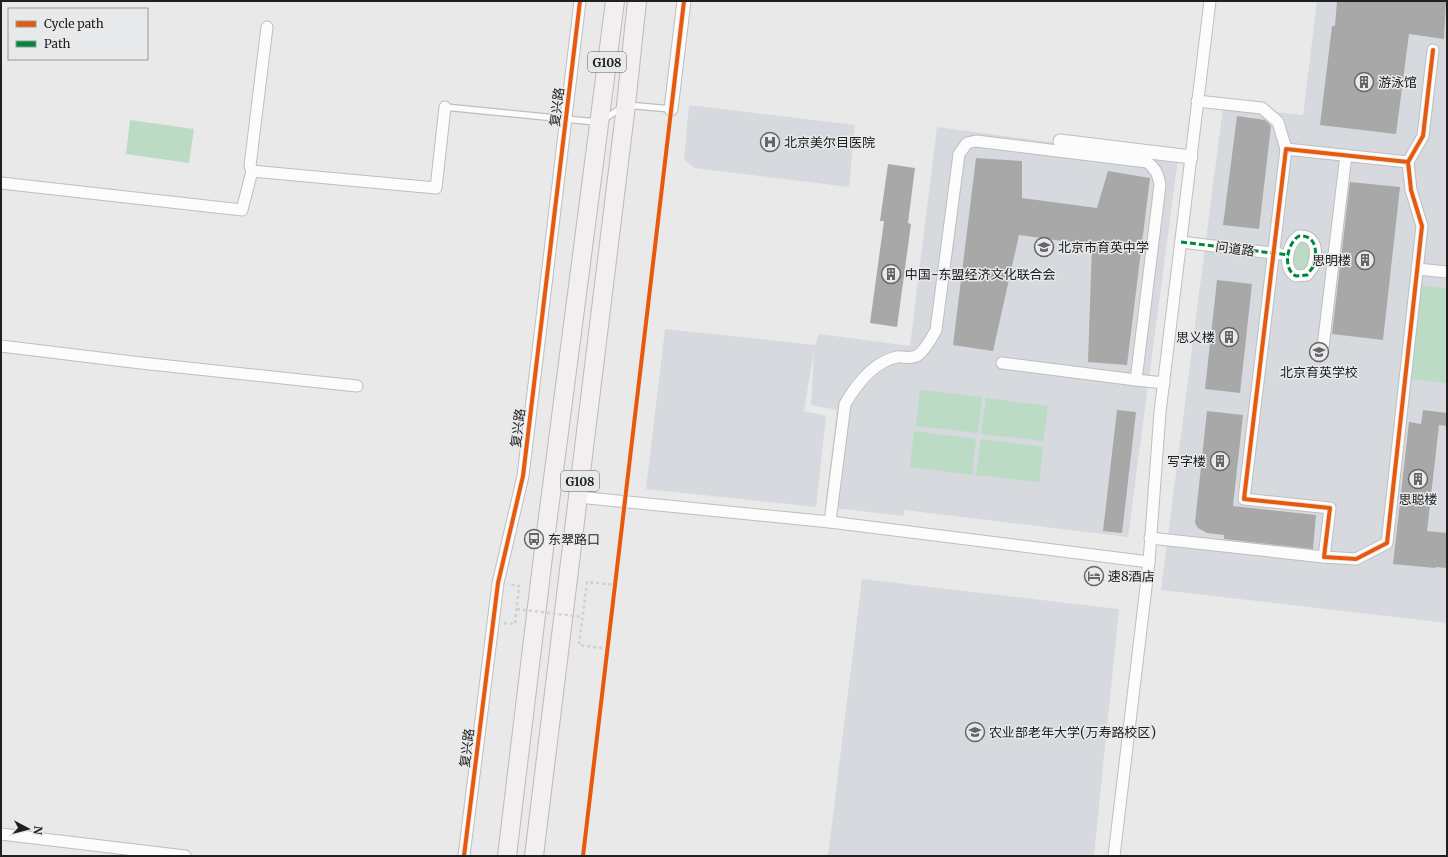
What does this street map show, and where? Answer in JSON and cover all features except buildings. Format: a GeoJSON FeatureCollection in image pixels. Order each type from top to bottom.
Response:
{"type":"FeatureCollection","features":[{"type":"Feature","properties":{"kind":"highway","name":"G108"},"geometry":{"type":"LineString","coordinates":[[507,856],[544,548],[598,122],[615,1]]}},
{"type":"Feature","properties":{"kind":"highway","name":"G108"},"geometry":{"type":"LineString","coordinates":[[534,856],[626,105],[637,1]]}},
{"type":"Feature","properties":{"kind":"street","name":"复兴路"},"geometry":{"type":"LineString","coordinates":[[464,856],[498,583],[523,476],[580,1]]}},
{"type":"Feature","properties":{"kind":"street"},"geometry":{"type":"LineString","coordinates":[[671,109],[684,1]]}},
{"type":"Feature","properties":{"kind":"street"},"geometry":{"type":"LineString","coordinates":[[1114,856],[1149,562],[1160,412],[1210,1]]}},
{"type":"Feature","properties":{"kind":"street"},"geometry":{"type":"LineString","coordinates":[[1,183],[242,210],[252,171],[250,166],[267,27]]}},
{"type":"Feature","properties":{"kind":"street"},"geometry":{"type":"LineString","coordinates":[[1150,538],[1324,557],[1356,559],[1387,543],[1422,226],[1411,190],[1408,162],[1423,136],[1433,50]]}},
{"type":"Feature","properties":{"kind":"street"},"geometry":{"type":"LineString","coordinates":[[1197,101],[1262,108],[1278,122],[1286,149],[1244,499],[1330,508],[1324,557]]}},
{"type":"Feature","properties":{"kind":"street"},"geometry":{"type":"LineString","coordinates":[[252,171],[436,188],[445,107]]}},
{"type":"Feature","properties":{"kind":"street"},"geometry":{"type":"LineString","coordinates":[[830,522],[846,404],[854,390],[866,375],[883,363],[897,357],[913,358],[919,355],[936,330],[959,154],[967,143],[976,141],[1147,162],[1155,168],[1160,185],[1136,380]]}},
{"type":"Feature","properties":{"kind":"street"},"geometry":{"type":"LineString","coordinates":[[1060,141],[1191,157]]}},
{"type":"Feature","properties":{"kind":"street"},"geometry":{"type":"LineString","coordinates":[[1286,149],[1408,162]]}},
{"type":"Feature","properties":{"kind":"street"},"geometry":{"type":"LineString","coordinates":[[1323,347],[1346,155]]}},
{"type":"Feature","properties":{"kind":"street"},"geometry":{"type":"LineString","coordinates":[[1299,236],[1306,236],[1311,239],[1315,246],[1315,258],[1310,273],[1305,276],[1294,276],[1290,272],[1288,255],[1294,239],[1299,236]]}},
{"type":"Feature","properties":{"kind":"street","name":"问道路"},"geometry":{"type":"LineString","coordinates":[[1181,242],[1288,255]]}},
{"type":"Feature","properties":{"kind":"street"},"geometry":{"type":"LineString","coordinates":[[1315,258],[1333,260]]}},
{"type":"Feature","properties":{"kind":"street"},"geometry":{"type":"LineString","coordinates":[[1417,269],[1447,272]]}},
{"type":"Feature","properties":{"kind":"street"},"geometry":{"type":"LineString","coordinates":[[1,346],[141,363],[358,386]]}},
{"type":"Feature","properties":{"kind":"street"},"geometry":{"type":"LineString","coordinates":[[1002,363],[1164,383]]}},
{"type":"Feature","properties":{"kind":"street"},"geometry":{"type":"LineString","coordinates":[[578,497],[830,522],[1149,562]]}},
{"type":"Feature","properties":{"kind":"street"},"geometry":{"type":"LineString","coordinates":[[1,834],[185,856]]}},
{"type":"Feature","properties":{"kind":"lane"},"geometry":{"type":"LineString","coordinates":[[445,107],[598,122],[626,105],[671,109]]}},
{"type":"Feature","properties":{"kind":"path"},"geometry":{"type":"LineString","coordinates":[[614,593],[616,578]]}},
{"type":"Feature","properties":{"kind":"path"},"geometry":{"type":"LineString","coordinates":[[608,649],[579,645],[582,617],[587,582],[615,585]]}},
{"type":"Feature","properties":{"kind":"path"},"geometry":{"type":"LineString","coordinates":[[515,624],[519,586]]}},
{"type":"Feature","properties":{"kind":"path"},"geometry":{"type":"LineString","coordinates":[[517,609],[582,617]]}},
{"type":"Feature","properties":{"kind":"path"},"geometry":{"type":"LineString","coordinates":[[607,656],[609,641]]}},
{"type":"Feature","properties":{"kind":"shaded area","name":"北京育英学校"},"geometry":{"type":"Polygon","coordinates":[[[1317,1],[1447,1],[1447,623],[1161,590],[1223,107],[1303,115],[1317,1]]]}},
{"type":"Feature","properties":{"kind":"shaded area","name":"北京美尔目医院"},"geometry":{"type":"Polygon","coordinates":[[[689,105],[855,125],[849,187],[694,168],[684,159],[689,105]]]}},
{"type":"Feature","properties":{"kind":"shaded area","name":"北京市育英中学"},"geometry":{"type":"Polygon","coordinates":[[[937,127],[1178,159],[1128,537],[904,510],[904,516],[825,507],[837,410],[811,405],[814,351],[804,411],[826,416],[816,507],[646,489],[665,329],[815,345],[819,334],[910,346],[937,127]]]}},
{"type":"Feature","properties":{"kind":"shaded area","name":"农业部老年大学(万寿路校区)"},"geometry":{"type":"Polygon","coordinates":[[[862,579],[1119,609],[1094,856],[828,856],[862,579]]]}},
{"type":"Feature","properties":{"kind":"green space"},"geometry":{"type":"Polygon","coordinates":[[[130,120],[194,129],[189,163],[126,154],[130,120]]]}},
{"type":"Feature","properties":{"kind":"green space"},"geometry":{"type":"Polygon","coordinates":[[[1302,237],[1313,248],[1305,275],[1290,268],[1290,251],[1302,237]]]}},
{"type":"Feature","properties":{"kind":"green space"},"geometry":{"type":"Polygon","coordinates":[[[1419,285],[1447,288],[1447,383],[1409,379],[1419,285]]]}},
{"type":"Feature","properties":{"kind":"green space"},"geometry":{"type":"Polygon","coordinates":[[[920,390],[982,397],[978,433],[916,426],[920,390]]]}},
{"type":"Feature","properties":{"kind":"green space"},"geometry":{"type":"Polygon","coordinates":[[[986,398],[1048,406],[1043,441],[981,434],[986,398]]]}},
{"type":"Feature","properties":{"kind":"green space"},"geometry":{"type":"Polygon","coordinates":[[[914,431],[976,439],[972,475],[910,467],[914,431]]]}},
{"type":"Feature","properties":{"kind":"green space"},"geometry":{"type":"Polygon","coordinates":[[[981,439],[1043,447],[1039,482],[976,475],[981,439]]]}},
{"type":"Feature","properties":{"kind":"marked path"},"geometry":{"type":"LineString","coordinates":[[1315,258],[1313,267],[1307,275],[1296,276],[1289,268],[1289,250],[1295,239],[1299,236],[1304,236],[1311,239],[1315,246],[1315,258],[1333,260]]}},
{"type":"Feature","properties":{"kind":"marked path"},"geometry":{"type":"LineString","coordinates":[[1181,242],[1289,255]]}},
{"type":"Feature","properties":{"kind":"cycle path"},"geometry":{"type":"LineString","coordinates":[[464,856],[498,583],[523,476],[580,1]]}},
{"type":"Feature","properties":{"kind":"cycle path"},"geometry":{"type":"LineString","coordinates":[[583,856],[684,1]]}},
{"type":"Feature","properties":{"kind":"cycle path"},"geometry":{"type":"LineString","coordinates":[[1408,162],[1286,149],[1244,499],[1330,508],[1324,557],[1356,559],[1387,543],[1422,226],[1411,190],[1408,162],[1423,136],[1433,50]]}},
{"type":"Feature","properties":{"kind":"place","name":"游泳馆"},"geometry":{"type":"Point","coordinates":[1364,82]}},
{"type":"Feature","properties":{"kind":"place","name":"北京美尔目医院"},"geometry":{"type":"Point","coordinates":[770,142]}},
{"type":"Feature","properties":{"kind":"place","name":"北京市育英中学"},"geometry":{"type":"Point","coordinates":[1044,247]}},
{"type":"Feature","properties":{"kind":"place","name":"思明楼"},"geometry":{"type":"Point","coordinates":[1365,260]}},
{"type":"Feature","properties":{"kind":"place","name":"中国-东盟经济文化联合会"},"geometry":{"type":"Point","coordinates":[891,274]}},
{"type":"Feature","properties":{"kind":"place","name":"思义楼"},"geometry":{"type":"Point","coordinates":[1229,337]}},
{"type":"Feature","properties":{"kind":"place","name":"北京育英学校"},"geometry":{"type":"Point","coordinates":[1319,352]}},
{"type":"Feature","properties":{"kind":"place","name":"写字楼"},"geometry":{"type":"Point","coordinates":[1220,461]}},
{"type":"Feature","properties":{"kind":"place","name":"思聪楼"},"geometry":{"type":"Point","coordinates":[1418,479]}},
{"type":"Feature","properties":{"kind":"place","name":"东翠路口"},"geometry":{"type":"Point","coordinates":[534,539]}},
{"type":"Feature","properties":{"kind":"place","name":"速8酒店"},"geometry":{"type":"Point","coordinates":[1094,576]}},
{"type":"Feature","properties":{"kind":"place","name":"农业部老年大学(万寿路校区)"},"geometry":{"type":"Point","coordinates":[975,732]}}]}
